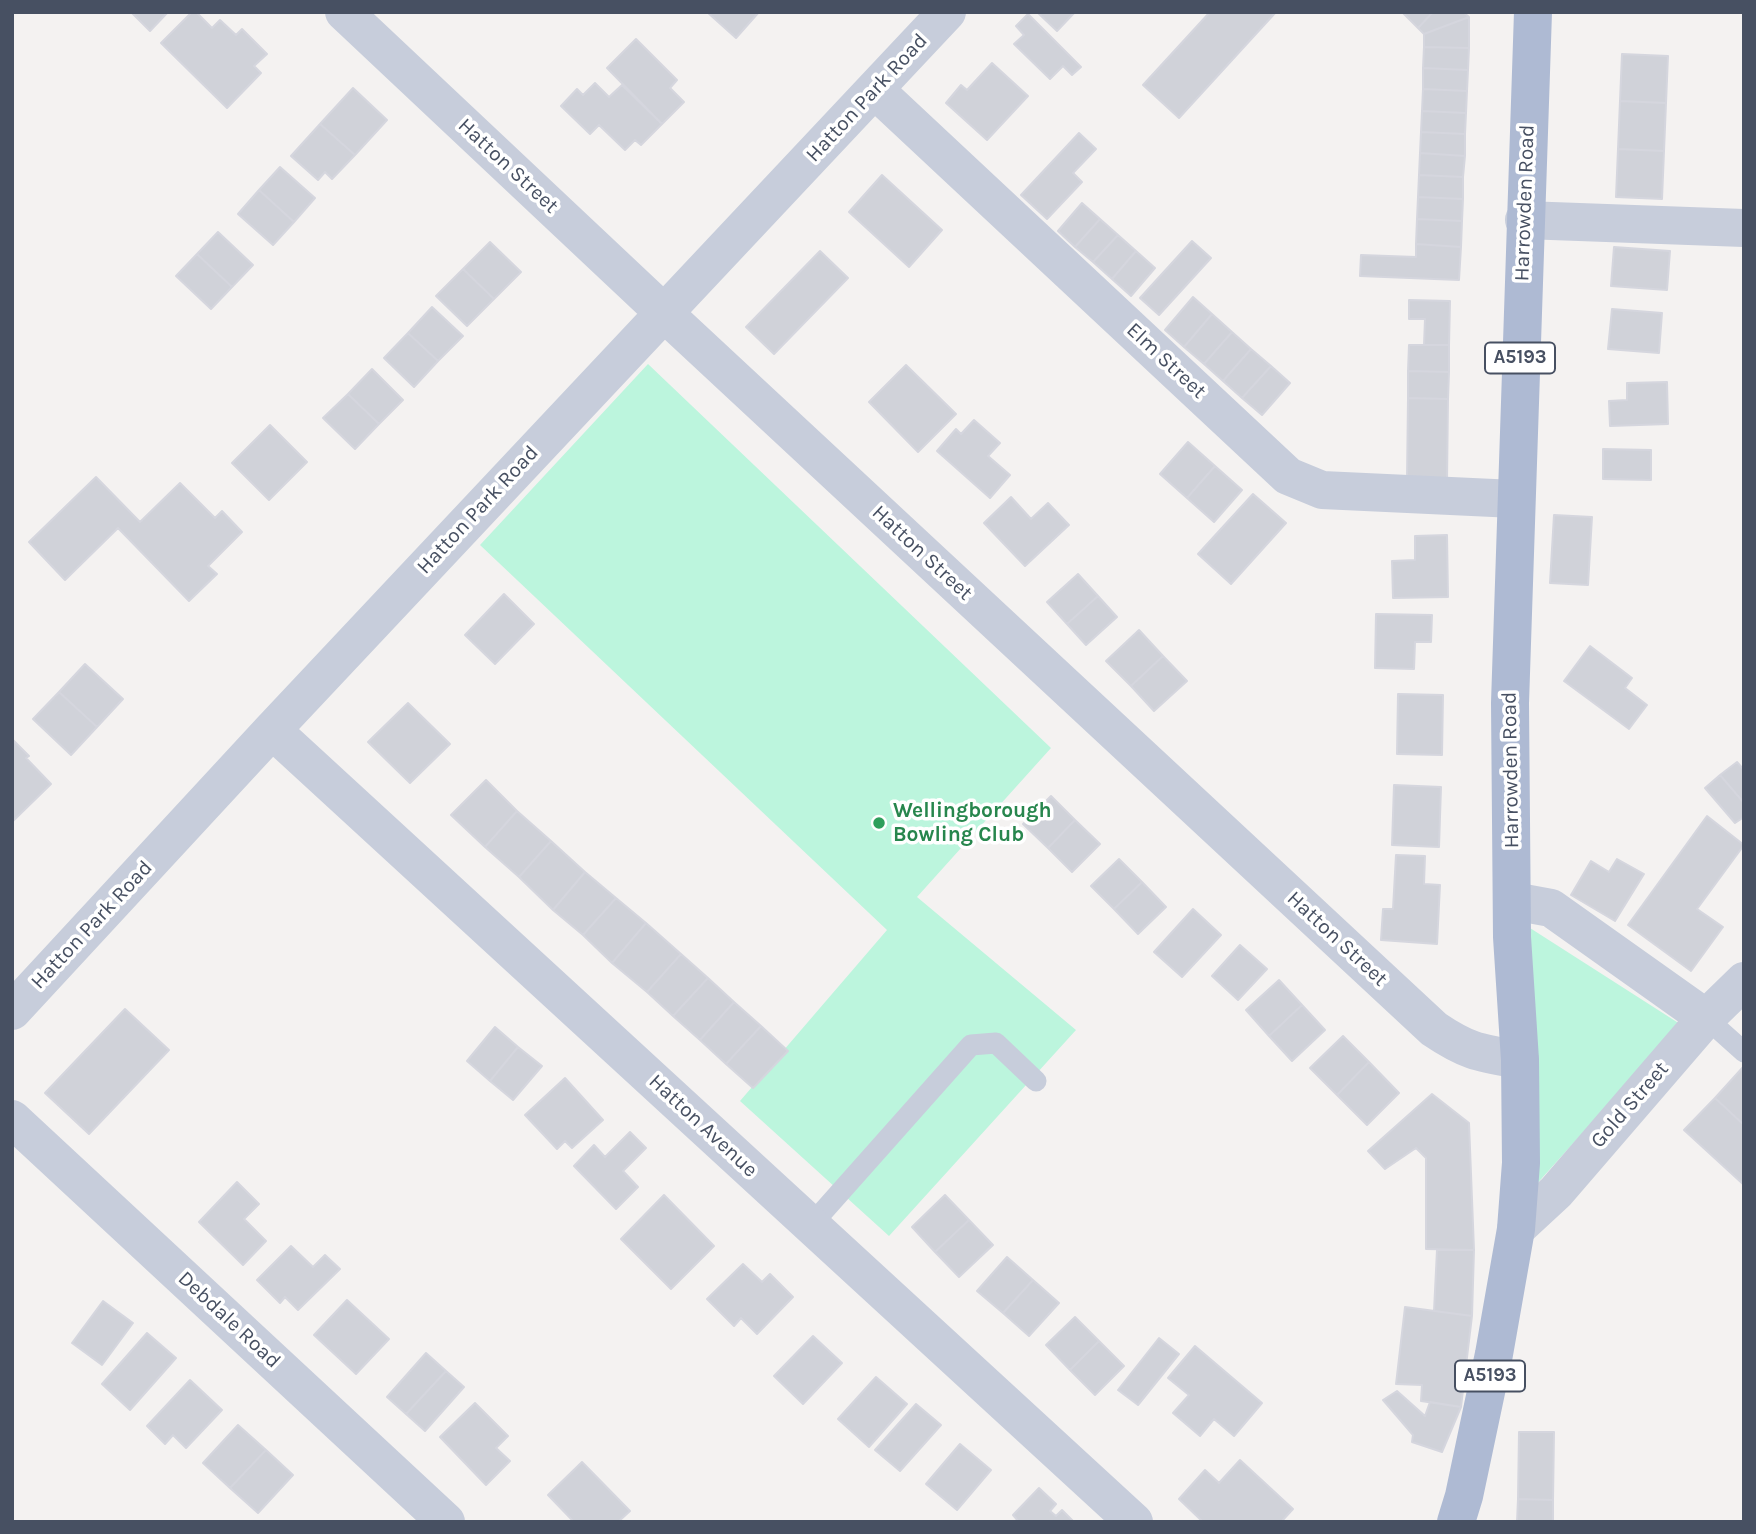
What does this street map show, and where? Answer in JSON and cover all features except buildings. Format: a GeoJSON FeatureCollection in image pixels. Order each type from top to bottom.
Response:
{"type":"FeatureCollection","features":[{"type":"Feature","properties":{"kind":"main road","name":"Harrowden Road"},"geometry":{"type":"LineString","coordinates":[[1456,1522],[1494,1354],[1516,1229],[1521,1163],[1520,1060],[1513,937],[1510,703],[1533,12]]}},
{"type":"Feature","properties":{"kind":"street","name":"Hatton Street"},"geometry":{"type":"LineString","coordinates":[[344,12],[1434,1029],[1459,1046],[1475,1052],[1520,1060]]}},
{"type":"Feature","properties":{"kind":"street","name":"Hatton Park Road"},"geometry":{"type":"LineString","coordinates":[[12,1011],[272,730],[947,12]]}},
{"type":"Feature","properties":{"kind":"street","name":"Elm Street"},"geometry":{"type":"LineString","coordinates":[[875,90],[1288,475],[1322,490],[1516,499]]}},
{"type":"Feature","properties":{"kind":"street"},"geometry":{"type":"LineString","coordinates":[[1524,220],[1744,228]]}},
{"type":"Feature","properties":{"kind":"street","name":"Hatton Avenue"},"geometry":{"type":"LineString","coordinates":[[272,730],[1134,1522]]}},
{"type":"Feature","properties":{"kind":"street"},"geometry":{"type":"LineString","coordinates":[[1513,901],[1551,908],[1706,1018]]}},
{"type":"Feature","properties":{"kind":"street","name":"Gold Street"},"geometry":{"type":"LineString","coordinates":[[1516,1229],[1556,1192],[1706,1018],[1744,981]]}},
{"type":"Feature","properties":{"kind":"street","name":"Debdale Road"},"geometry":{"type":"LineString","coordinates":[[12,1119],[446,1522]]}},
{"type":"Feature","properties":{"kind":"lane"},"geometry":{"type":"LineString","coordinates":[[1706,1018],[1744,1052]]}},
{"type":"Feature","properties":{"kind":"lane"},"geometry":{"type":"LineString","coordinates":[[811,1225],[971,1045],[996,1044],[1036,1081]]}},
{"type":"Feature","properties":{"kind":"green space","name":"Wellingborough Bowling Club"},"geometry":{"type":"Polygon","coordinates":[[[648,364],[1051,748],[917,897],[1076,1030],[889,1236],[740,1101],[887,930],[480,545],[648,364]]]}},
{"type":"Feature","properties":{"kind":"green space"},"geometry":{"type":"Polygon","coordinates":[[[1530,928],[1680,1024],[1534,1187],[1530,928]]]}},
{"type":"Feature","properties":{"kind":"place","name":"Wellingborough Bowling Club"},"geometry":{"type":"Point","coordinates":[879,823]}}]}
